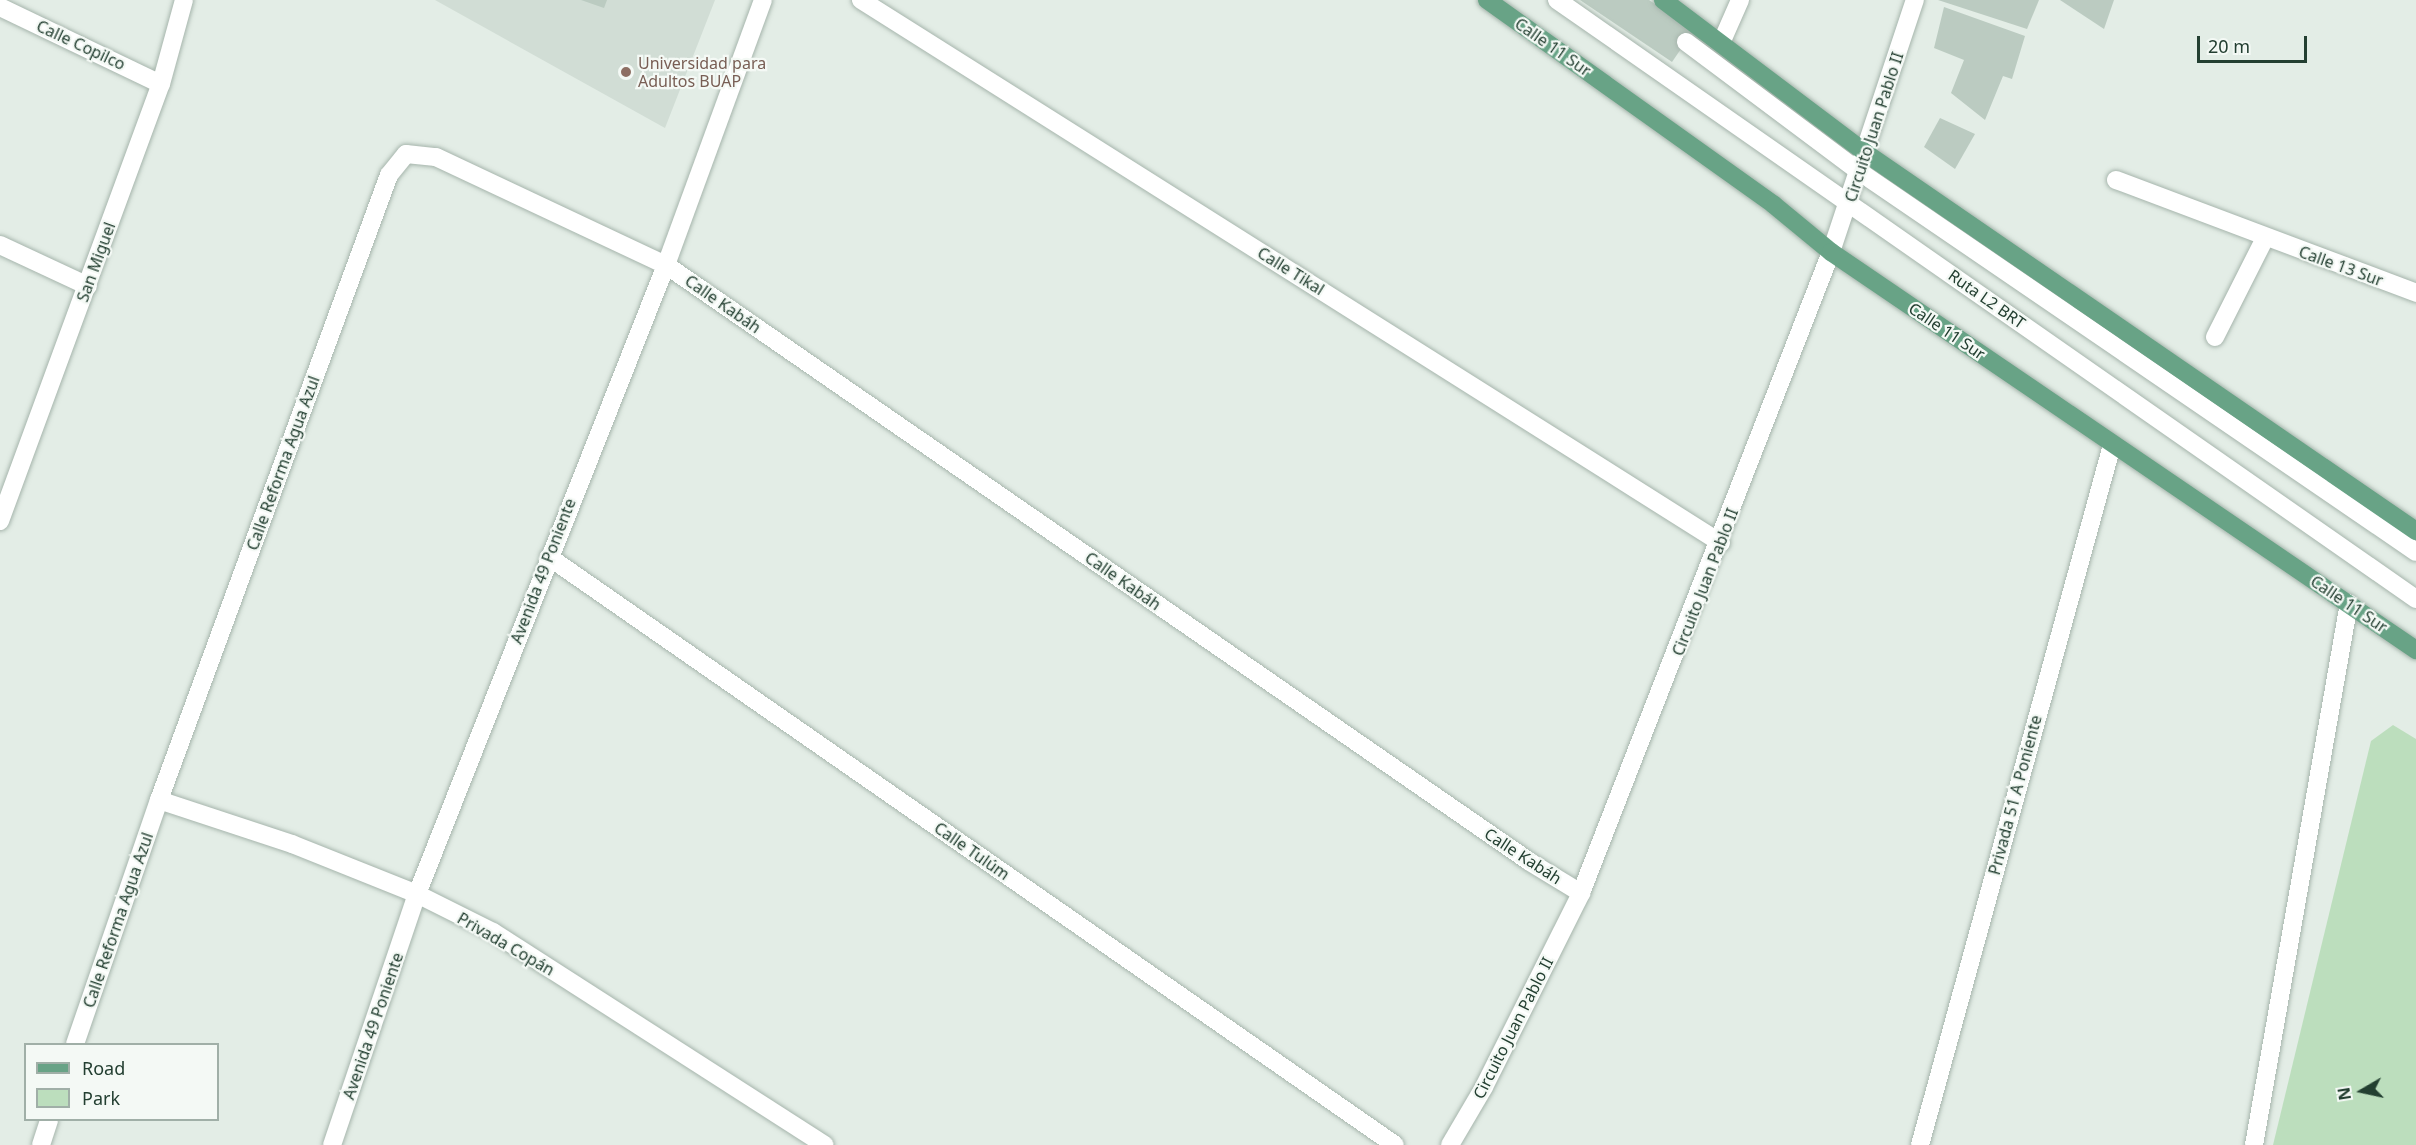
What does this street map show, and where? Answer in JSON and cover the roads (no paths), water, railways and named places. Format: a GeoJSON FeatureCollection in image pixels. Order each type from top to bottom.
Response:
{"type":"FeatureCollection","features":[{"type":"Feature","properties":{"kind":"main road","name":"Calle 11 Sur"},"geometry":{"type":"LineString","coordinates":[[1487,0],[1765,198],[1832,252],[2416,650]]}},
{"type":"Feature","properties":{"kind":"main road"},"geometry":{"type":"LineString","coordinates":[[1663,0],[1722,41],[1867,154],[2416,531]]}},
{"type":"Feature","properties":{"kind":"street","name":"San Miguel"},"geometry":{"type":"LineString","coordinates":[[0,521],[8,475],[88,286],[161,84],[184,0]]}},
{"type":"Feature","properties":{"kind":"street","name":"Avenida 49 Poniente"},"geometry":{"type":"LineString","coordinates":[[332,1145],[417,894],[666,265],[763,0]]}},
{"type":"Feature","properties":{"kind":"street","name":"Calle Tikal"},"geometry":{"type":"LineString","coordinates":[[861,0],[1721,543]]}},
{"type":"Feature","properties":{"kind":"street","name":"Ruta L2 BRT"},"geometry":{"type":"LineString","coordinates":[[1557,0],[2416,599]]}},
{"type":"Feature","properties":{"kind":"street"},"geometry":{"type":"LineString","coordinates":[[1722,41],[1740,0]]}},
{"type":"Feature","properties":{"kind":"street","name":"Circuito Juan Pablo II"},"geometry":{"type":"LineString","coordinates":[[1449,1145],[1484,1087],[1581,893],[1721,543],[1832,252],[1867,154],[1915,0]]}},
{"type":"Feature","properties":{"kind":"street","name":"Calle Copilco"},"geometry":{"type":"LineString","coordinates":[[0,7],[161,84]]}},
{"type":"Feature","properties":{"kind":"street","name":"Ruta L2 BRT"},"geometry":{"type":"LineString","coordinates":[[1686,42],[1860,172],[2416,552]]}},
{"type":"Feature","properties":{"kind":"street","name":"Calle Reforma Agua Azul"},"geometry":{"type":"LineString","coordinates":[[75,1043],[159,800],[389,175],[406,154],[436,157],[666,265]]}},
{"type":"Feature","properties":{"kind":"street","name":"Calle 13 Sur"},"geometry":{"type":"LineString","coordinates":[[2116,180],[2416,293]]}},
{"type":"Feature","properties":{"kind":"street"},"geometry":{"type":"LineString","coordinates":[[2216,338],[2265,238]]}},
{"type":"Feature","properties":{"kind":"street"},"geometry":{"type":"LineString","coordinates":[[0,245],[88,286]]}},
{"type":"Feature","properties":{"kind":"street","name":"Calle Kabáh"},"geometry":{"type":"LineString","coordinates":[[666,265],[1530,862],[1581,893]]}},
{"type":"Feature","properties":{"kind":"street","name":"Privada 51 A Poniente"},"geometry":{"type":"LineString","coordinates":[[1920,1145],[2112,445]]}},
{"type":"Feature","properties":{"kind":"street","name":"Calle Tulúm"},"geometry":{"type":"LineString","coordinates":[[549,557],[1395,1145]]}},
{"type":"Feature","properties":{"kind":"street"},"geometry":{"type":"LineString","coordinates":[[2254,1145],[2349,603]]}},
{"type":"Feature","properties":{"kind":"street","name":"Privada Copán"},"geometry":{"type":"LineString","coordinates":[[159,800],[292,844],[417,894],[493,932],[825,1145]]}},
{"type":"Feature","properties":{"kind":"street"},"geometry":{"type":"LineString","coordinates":[[40,1145],[48,1121]]}},
{"type":"Feature","properties":{"kind":"place","name":"Universidad para Adultos BUAP"},"geometry":{"type":"Point","coordinates":[626,72]}}]}
